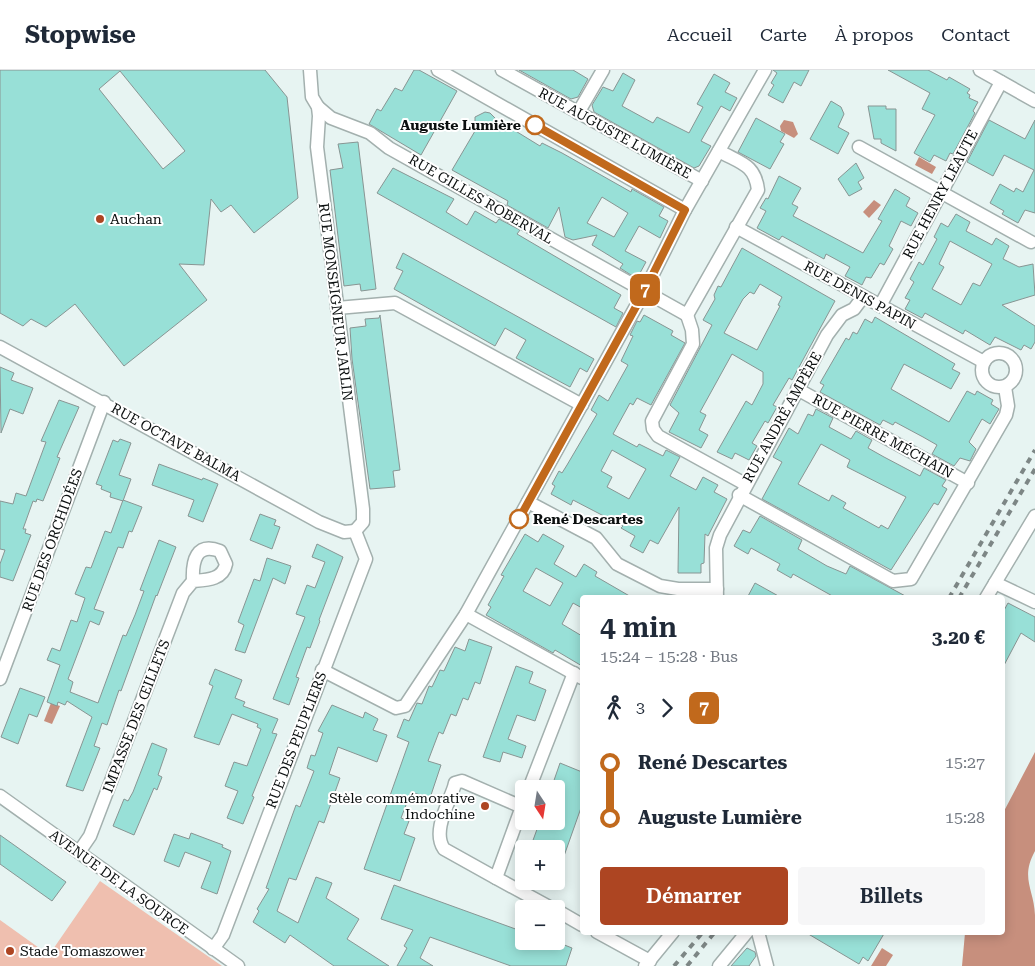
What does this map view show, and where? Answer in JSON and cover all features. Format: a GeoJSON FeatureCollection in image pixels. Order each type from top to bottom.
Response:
{"type":"FeatureCollection","features":[{"type":"Feature","properties":{"kind":"street","name":"RUE MONSEIGNEUR JARLIN"},"geometry":{"type":"LineString","coordinates":[[310,70],[312,97],[318,106],[317,147],[363,509],[363,522],[355,531]]}},
{"type":"Feature","properties":{"kind":"street"},"geometry":{"type":"LineString","coordinates":[[438,70],[685,210]]}},
{"type":"Feature","properties":{"kind":"street","name":"RUE AUGUSTE LUMIÈRE"},"geometry":{"type":"LineString","coordinates":[[502,70],[702,181]]}},
{"type":"Feature","properties":{"kind":"street"},"geometry":{"type":"LineString","coordinates":[[578,113],[603,70]]}},
{"type":"Feature","properties":{"kind":"street"},"geometry":{"type":"LineString","coordinates":[[322,670],[396,708],[405,706],[466,614],[644,292],[685,210],[764,70]]}},
{"type":"Feature","properties":{"kind":"street"},"geometry":{"type":"LineString","coordinates":[[980,70],[1035,101]]}},
{"type":"Feature","properties":{"kind":"street","name":"RUE HENRY LEAUTE"},"geometry":{"type":"LineString","coordinates":[[880,306],[1001,82]]}},
{"type":"Feature","properties":{"kind":"street","name":"RUE GILLES ROBERVAL"},"geometry":{"type":"LineString","coordinates":[[318,106],[331,118],[370,133],[389,148],[687,315]]}},
{"type":"Feature","properties":{"kind":"street"},"geometry":{"type":"LineString","coordinates":[[859,147],[1031,242]]}},
{"type":"Feature","properties":{"kind":"street"},"geometry":{"type":"LineString","coordinates":[[719,151],[752,169],[757,178],[758,190],[687,315],[692,330],[693,344],[652,421],[653,429],[658,436],[742,490],[893,581],[911,579],[968,484],[1006,415],[1008,406],[1005,387]]}},
{"type":"Feature","properties":{"kind":"street","name":"RUE DENIS PAPIN"},"geometry":{"type":"LineString","coordinates":[[736,227],[984,362]]}},
{"type":"Feature","properties":{"kind":"street","name":"RUE ANDRÉ AMPÈRE"},"geometry":{"type":"LineString","coordinates":[[717,593],[716,548],[742,490],[834,324],[842,315],[854,309],[863,297]]}},
{"type":"Feature","properties":{"kind":"street"},"geometry":{"type":"LineString","coordinates":[[337,308],[395,303],[582,405]]}},
{"type":"Feature","properties":{"kind":"street","name":"RUE OCTAVE BALMA"},"geometry":{"type":"LineString","coordinates":[[0,346],[319,522],[344,532],[355,531]]}},
{"type":"Feature","properties":{"kind":"street"},"geometry":{"type":"LineString","coordinates":[[991,354],[1007,355],[1013,360],[1016,369],[1015,376],[1012,382],[1005,387],[996,388],[983,378],[981,371],[984,362],[991,354]]}},
{"type":"Feature","properties":{"kind":"street","name":"RUE PIERRE MÉCHAIN"},"geometry":{"type":"LineString","coordinates":[[797,389],[968,484]]}},
{"type":"Feature","properties":{"kind":"street","name":"RUE DES ORCHIDÉES"},"geometry":{"type":"LineString","coordinates":[[0,679],[104,402]]}},
{"type":"Feature","properties":{"kind":"street"},"geometry":{"type":"LineString","coordinates":[[528,502],[596,538],[617,564],[660,586],[678,590],[717,593]]}},
{"type":"Feature","properties":{"kind":"street"},"geometry":{"type":"LineString","coordinates":[[988,595],[1035,516]]}},
{"type":"Feature","properties":{"kind":"street","name":"RUE DES PEUPLIERS"},"geometry":{"type":"LineString","coordinates":[[213,949],[222,934],[366,559],[355,531]]}},
{"type":"Feature","properties":{"kind":"street","name":"IMPASSE DES ŒILLETS"},"geometry":{"type":"LineString","coordinates":[[79,852],[90,836],[183,593],[193,581]]}},
{"type":"Feature","properties":{"kind":"street"},"geometry":{"type":"LineString","coordinates":[[995,583],[1035,602]]}},
{"type":"Feature","properties":{"kind":"street"},"geometry":{"type":"LineString","coordinates":[[466,614],[578,676],[533,780]]}},
{"type":"Feature","properties":{"kind":"street"},"geometry":{"type":"LineString","coordinates":[[515,801],[462,781],[454,787],[438,834],[440,844],[444,850],[537,900]]}},
{"type":"Feature","properties":{"kind":"street","name":"AVENUE DE LA SOURCE"},"geometry":{"type":"LineString","coordinates":[[0,796],[238,966]]}},
{"type":"Feature","properties":{"kind":"street"},"geometry":{"type":"LineString","coordinates":[[496,878],[515,826]]}},
{"type":"Feature","properties":{"kind":"street"},"geometry":{"type":"LineString","coordinates":[[565,916],[580,924]]}},
{"type":"Feature","properties":{"kind":"street"},"geometry":{"type":"LineString","coordinates":[[602,935],[647,964],[671,935]]}},
{"type":"Feature","properties":{"kind":"street"},"geometry":{"type":"LineString","coordinates":[[719,966],[745,935]]}},
{"type":"Feature","properties":{"kind":"street"},"geometry":{"type":"LineString","coordinates":[[759,935],[767,966]]}},
{"type":"Feature","properties":{"kind":"shaded area"},"geometry":{"type":"Polygon","coordinates":[[[784,120],[793,122],[798,134],[794,138],[781,131],[780,126],[784,120]]]}},
{"type":"Feature","properties":{"kind":"shaded area"},"geometry":{"type":"Polygon","coordinates":[[[919,157],[936,167],[932,174],[915,165],[919,157]]]}},
{"type":"Feature","properties":{"kind":"shaded area"},"geometry":{"type":"Polygon","coordinates":[[[874,200],[881,205],[869,218],[863,212],[874,200]]]}},
{"type":"Feature","properties":{"kind":"shaded area"},"geometry":{"type":"Polygon","coordinates":[[[51,703],[60,706],[52,724],[44,721],[51,703]]]}},
{"type":"Feature","properties":{"kind":"shaded area"},"geometry":{"type":"Polygon","coordinates":[[[1035,752],[1035,851],[1028,876],[1035,915],[1035,966],[962,966],[965,935],[1005,935],[1005,809],[1035,752]]]}},
{"type":"Feature","properties":{"kind":"shaded area"},"geometry":{"type":"Polygon","coordinates":[[[100,881],[222,966],[0,966],[0,920],[49,955],[100,881]]]}},
{"type":"Feature","properties":{"kind":"shaded area"},"geometry":{"type":"Polygon","coordinates":[[[882,948],[893,955],[886,966],[871,966],[882,948]]]}},
{"type":"Feature","properties":{"kind":"building","name":"Auchan"},"geometry":{"type":"Polygon","coordinates":[[[0,70],[265,70],[287,97],[298,198],[254,233],[231,205],[221,212],[211,199],[204,265],[179,264],[207,300],[124,366],[75,304],[46,327],[31,319],[23,326],[0,313],[0,70]],[[120,71],[99,89],[163,169],[185,151],[120,71]]]}},
{"type":"Feature","properties":{"kind":"building"},"geometry":{"type":"Polygon","coordinates":[[[414,70],[419,70],[457,91],[421,155],[369,124],[377,109],[381,111],[395,88],[402,91],[414,70]]]}},
{"type":"Feature","properties":{"kind":"building"},"geometry":{"type":"Polygon","coordinates":[[[519,70],[573,70],[588,79],[578,97],[571,99],[519,70]]]}},
{"type":"Feature","properties":{"kind":"building"},"geometry":{"type":"Polygon","coordinates":[[[773,70],[809,70],[801,86],[794,82],[783,103],[768,95],[774,85],[771,83],[777,73],[773,70]]]}},
{"type":"Feature","properties":{"kind":"building"},"geometry":{"type":"Polygon","coordinates":[[[888,70],[928,70],[947,80],[949,77],[970,89],[967,93],[970,95],[969,98],[978,102],[973,111],[975,113],[953,154],[950,153],[946,161],[934,155],[930,162],[914,153],[935,115],[922,109],[930,93],[888,70]]]}},
{"type":"Feature","properties":{"kind":"building"},"geometry":{"type":"Polygon","coordinates":[[[623,73],[635,80],[622,106],[653,123],[657,117],[689,133],[703,107],[697,104],[714,74],[730,83],[725,92],[737,98],[730,111],[721,106],[701,141],[711,146],[699,166],[694,168],[594,112],[592,105],[603,87],[613,91],[623,73]]]}},
{"type":"Feature","properties":{"kind":"building"},"geometry":{"type":"Polygon","coordinates":[[[831,101],[841,107],[844,114],[838,127],[849,133],[838,154],[810,139],[831,101]]]}},
{"type":"Feature","properties":{"kind":"building"},"geometry":{"type":"Polygon","coordinates":[[[868,106],[886,106],[886,109],[896,109],[896,151],[881,143],[881,139],[874,139],[868,106]]]}},
{"type":"Feature","properties":{"kind":"building"},"geometry":{"type":"Polygon","coordinates":[[[485,112],[490,113],[496,119],[540,146],[542,143],[631,192],[632,189],[664,207],[659,216],[668,221],[660,238],[639,226],[625,251],[646,262],[640,273],[631,275],[620,268],[623,264],[592,245],[597,235],[573,240],[565,237],[559,207],[548,228],[507,205],[508,201],[452,170],[475,131],[475,117],[485,112]],[[602,197],[587,223],[614,237],[628,213],[602,197]]]}},
{"type":"Feature","properties":{"kind":"building"},"geometry":{"type":"Polygon","coordinates":[[[756,118],[785,134],[780,142],[784,144],[770,169],[738,152],[756,118]]]}},
{"type":"Feature","properties":{"kind":"building"},"geometry":{"type":"Polygon","coordinates":[[[989,120],[1025,139],[1035,120],[1035,213],[1025,210],[1018,223],[1002,214],[1004,211],[990,203],[1000,184],[1014,192],[1016,188],[1023,192],[1034,170],[1004,155],[993,176],[967,162],[989,120]]]}},
{"type":"Feature","properties":{"kind":"building"},"geometry":{"type":"Polygon","coordinates":[[[358,142],[376,289],[361,291],[360,284],[344,286],[330,170],[343,168],[338,144],[358,142]]]}},
{"type":"Feature","properties":{"kind":"building"},"geometry":{"type":"Polygon","coordinates":[[[856,163],[864,178],[858,182],[862,189],[849,196],[838,179],[856,163]]]}},
{"type":"Feature","properties":{"kind":"building"},"geometry":{"type":"Polygon","coordinates":[[[393,168],[454,199],[446,212],[467,225],[475,211],[496,223],[499,219],[520,230],[517,234],[621,295],[614,308],[623,313],[616,327],[377,193],[393,168]]]}},
{"type":"Feature","properties":{"kind":"building"},"geometry":{"type":"Polygon","coordinates":[[[779,176],[801,188],[792,204],[798,207],[793,216],[863,253],[882,221],[878,219],[895,189],[910,198],[906,206],[918,213],[911,226],[901,221],[889,246],[893,249],[884,265],[880,263],[871,278],[866,277],[862,285],[845,276],[850,267],[826,254],[824,259],[782,236],[779,240],[757,228],[766,211],[760,208],[766,198],[768,199],[779,176]]]}},
{"type":"Feature","properties":{"kind":"building"},"geometry":{"type":"Polygon","coordinates":[[[956,214],[970,222],[966,231],[992,245],[996,238],[1009,246],[1003,259],[1019,267],[1033,264],[1035,295],[1002,305],[1035,326],[1035,342],[1031,349],[1024,345],[1021,350],[995,337],[990,345],[965,330],[963,334],[925,313],[922,318],[905,309],[910,300],[905,298],[914,282],[910,279],[919,262],[923,265],[937,239],[934,237],[941,223],[948,227],[956,214]],[[950,241],[939,264],[944,267],[932,289],[961,305],[973,283],[980,286],[992,264],[950,241]]]}},
{"type":"Feature","properties":{"kind":"building"},"geometry":{"type":"Polygon","coordinates":[[[742,248],[835,301],[792,380],[789,378],[773,405],[777,407],[768,423],[765,421],[752,443],[757,446],[749,460],[735,453],[732,459],[717,452],[746,401],[752,405],[763,384],[763,372],[732,354],[700,412],[706,415],[699,430],[708,435],[701,448],[669,432],[679,413],[670,405],[712,325],[703,320],[715,299],[714,295],[718,286],[721,287],[742,248]],[[760,284],[754,294],[750,292],[743,299],[724,333],[757,350],[780,306],[778,305],[782,297],[760,284]]]}},
{"type":"Feature","properties":{"kind":"building"},"geometry":{"type":"Polygon","coordinates":[[[403,253],[594,359],[587,372],[580,368],[570,387],[516,358],[526,340],[505,328],[495,346],[394,289],[403,271],[396,268],[403,253]]]}},
{"type":"Feature","properties":{"kind":"building"},"geometry":{"type":"Polygon","coordinates":[[[380,315],[400,470],[393,471],[395,487],[370,489],[352,359],[350,328],[366,326],[365,319],[379,318],[380,315]]]}},
{"type":"Feature","properties":{"kind":"building"},"geometry":{"type":"Polygon","coordinates":[[[644,315],[673,331],[671,335],[685,343],[651,405],[637,398],[633,405],[630,403],[613,434],[637,447],[639,444],[663,456],[666,450],[680,457],[670,476],[696,490],[703,477],[718,485],[714,492],[727,499],[708,536],[705,534],[704,563],[701,564],[701,573],[678,573],[679,507],[658,544],[650,540],[643,553],[630,546],[635,536],[621,528],[623,526],[573,500],[571,505],[551,494],[555,486],[552,484],[559,471],[562,473],[597,414],[591,410],[599,395],[608,401],[628,365],[621,361],[633,336],[630,335],[637,321],[640,322],[644,315]],[[612,450],[601,471],[612,477],[607,487],[629,499],[646,469],[612,450]]]}},
{"type":"Feature","properties":{"kind":"building"},"geometry":{"type":"Polygon","coordinates":[[[875,317],[955,364],[952,369],[960,373],[951,389],[904,364],[891,389],[949,422],[967,391],[975,395],[977,391],[993,400],[991,404],[999,409],[990,424],[982,419],[969,442],[976,449],[970,461],[960,458],[954,466],[932,454],[937,445],[923,437],[895,422],[893,425],[883,420],[880,425],[820,392],[824,385],[820,383],[846,338],[849,340],[853,332],[857,334],[865,319],[872,323],[875,317]]]}},
{"type":"Feature","properties":{"kind":"building"},"geometry":{"type":"Polygon","coordinates":[[[0,367],[14,373],[11,380],[33,388],[23,414],[10,409],[1,433],[0,367]]]}},
{"type":"Feature","properties":{"kind":"building"},"geometry":{"type":"Polygon","coordinates":[[[59,400],[79,407],[57,457],[60,458],[43,501],[37,499],[36,502],[33,501],[23,529],[26,529],[25,533],[31,535],[13,581],[0,577],[0,564],[5,550],[0,549],[0,501],[13,504],[16,493],[26,496],[46,442],[41,441],[59,400]]]}},
{"type":"Feature","properties":{"kind":"building"},"geometry":{"type":"Polygon","coordinates":[[[816,409],[833,418],[829,427],[851,439],[856,431],[872,440],[868,448],[920,476],[924,468],[946,480],[942,486],[947,489],[938,505],[934,503],[891,570],[762,499],[782,462],[773,457],[789,428],[798,434],[808,414],[813,416],[816,409]],[[821,444],[798,484],[829,501],[832,495],[846,503],[843,508],[879,528],[881,525],[888,529],[906,497],[847,467],[850,460],[821,444]]]}},
{"type":"Feature","properties":{"kind":"building"},"geometry":{"type":"Polygon","coordinates":[[[120,439],[131,443],[119,475],[131,479],[123,501],[110,497],[111,493],[101,489],[102,486],[96,484],[113,440],[118,442],[120,439]]]}},
{"type":"Feature","properties":{"kind":"building"},"geometry":{"type":"Polygon","coordinates":[[[159,464],[218,484],[203,522],[188,516],[194,500],[152,485],[159,464]]]}},
{"type":"Feature","properties":{"kind":"building"},"geometry":{"type":"Polygon","coordinates":[[[123,500],[142,507],[132,532],[129,531],[123,548],[118,547],[94,609],[104,612],[99,625],[90,621],[68,679],[73,682],[70,692],[98,703],[123,635],[126,636],[144,591],[140,590],[159,540],[176,547],[107,725],[102,723],[94,746],[100,748],[83,791],[66,786],[92,717],[67,701],[65,705],[58,702],[57,706],[47,702],[60,665],[47,660],[52,648],[60,651],[71,620],[77,622],[85,598],[75,594],[86,567],[91,568],[105,531],[111,533],[123,500]]]}},
{"type":"Feature","properties":{"kind":"building"},"geometry":{"type":"Polygon","coordinates":[[[260,514],[276,520],[274,525],[280,527],[272,549],[250,540],[260,514]]]}},
{"type":"Feature","properties":{"kind":"building"},"geometry":{"type":"Polygon","coordinates":[[[760,516],[802,540],[798,549],[827,566],[846,574],[850,566],[903,595],[831,595],[793,574],[791,578],[777,570],[780,564],[751,548],[748,554],[734,546],[743,530],[750,533],[760,516]]]}},
{"type":"Feature","properties":{"kind":"building"},"geometry":{"type":"Polygon","coordinates":[[[525,534],[538,542],[543,534],[564,546],[554,564],[576,577],[584,564],[597,572],[595,576],[628,595],[580,595],[580,607],[573,603],[562,624],[580,635],[580,665],[555,650],[553,653],[486,615],[491,607],[488,605],[504,576],[501,575],[525,534]],[[536,568],[523,591],[550,606],[563,583],[536,568]]]}},
{"type":"Feature","properties":{"kind":"building"},"geometry":{"type":"Polygon","coordinates":[[[317,544],[343,557],[310,648],[307,647],[296,677],[299,678],[289,705],[273,699],[305,617],[296,614],[307,585],[315,588],[325,562],[312,557],[317,544]]]}},
{"type":"Feature","properties":{"kind":"building"},"geometry":{"type":"Polygon","coordinates":[[[267,558],[291,566],[285,584],[273,578],[245,653],[235,650],[244,625],[238,622],[254,579],[260,581],[267,558]]]}},
{"type":"Feature","properties":{"kind":"building"},"geometry":{"type":"Polygon","coordinates":[[[755,583],[777,595],[749,595],[755,583]]]}},
{"type":"Feature","properties":{"kind":"building"},"geometry":{"type":"Polygon","coordinates":[[[1008,603],[1035,617],[1035,642],[1021,633],[1005,663],[1005,608],[1008,603]]]}},
{"type":"Feature","properties":{"kind":"building"},"geometry":{"type":"Polygon","coordinates":[[[469,639],[492,647],[480,684],[475,682],[468,700],[463,698],[456,716],[451,714],[443,734],[439,732],[428,761],[441,765],[430,798],[411,792],[401,818],[409,821],[404,834],[415,838],[400,881],[364,869],[409,742],[397,737],[404,719],[409,721],[417,703],[422,704],[429,686],[432,687],[440,670],[444,671],[455,647],[465,651],[469,639]]]}},
{"type":"Feature","properties":{"kind":"building"},"geometry":{"type":"Polygon","coordinates":[[[516,666],[533,672],[529,683],[546,690],[535,721],[517,715],[508,739],[526,746],[522,758],[503,752],[500,762],[483,757],[516,666]]]}},
{"type":"Feature","properties":{"kind":"building"},"geometry":{"type":"Polygon","coordinates":[[[215,669],[242,680],[235,698],[245,702],[243,706],[278,719],[272,733],[277,734],[243,824],[227,818],[238,791],[225,786],[234,762],[247,766],[261,729],[257,727],[258,724],[232,714],[219,745],[194,737],[213,686],[209,684],[215,669]]]}},
{"type":"Feature","properties":{"kind":"building"},"geometry":{"type":"Polygon","coordinates":[[[20,688],[45,697],[37,717],[29,714],[18,744],[1,737],[20,688]]]}},
{"type":"Feature","properties":{"kind":"building"},"geometry":{"type":"Polygon","coordinates":[[[332,705],[363,718],[365,712],[378,719],[373,730],[387,735],[377,762],[338,747],[329,774],[340,778],[324,823],[319,821],[296,880],[289,878],[277,911],[298,923],[316,877],[332,883],[326,898],[359,919],[347,939],[389,966],[334,966],[290,935],[285,943],[253,922],[259,911],[257,909],[269,889],[266,888],[296,805],[300,807],[314,771],[307,768],[311,755],[315,756],[323,733],[318,731],[332,705]]]}},
{"type":"Feature","properties":{"kind":"building"},"geometry":{"type":"Polygon","coordinates":[[[152,743],[167,749],[158,775],[162,777],[157,790],[154,788],[134,835],[113,826],[124,799],[128,801],[133,792],[152,743]]]}},
{"type":"Feature","properties":{"kind":"building"},"geometry":{"type":"Polygon","coordinates":[[[560,763],[580,771],[580,811],[565,853],[565,840],[533,840],[537,830],[565,830],[565,780],[554,780],[560,763]]]}},
{"type":"Feature","properties":{"kind":"building"},"geometry":{"type":"Polygon","coordinates":[[[191,833],[223,845],[222,847],[231,851],[217,894],[201,888],[211,862],[185,852],[179,867],[164,861],[174,834],[189,839],[191,833]]]}},
{"type":"Feature","properties":{"kind":"building"},"geometry":{"type":"Polygon","coordinates":[[[0,835],[66,882],[52,901],[0,864],[0,835]]]}},
{"type":"Feature","properties":{"kind":"building"},"geometry":{"type":"Polygon","coordinates":[[[394,885],[515,929],[515,950],[565,950],[565,945],[572,948],[566,966],[511,966],[430,937],[420,958],[433,966],[397,966],[407,948],[404,946],[413,930],[381,919],[394,885]]]}},
{"type":"Feature","properties":{"kind":"building"},"geometry":{"type":"Polygon","coordinates":[[[810,935],[883,935],[868,961],[863,957],[859,964],[810,935]]]}},
{"type":"Feature","properties":{"kind":"building"},"geometry":{"type":"Polygon","coordinates":[[[747,948],[755,952],[756,956],[749,966],[731,966],[747,948]]]}},
{"type":"Feature","properties":{"kind":"railway"},"geometry":{"type":"LineString","coordinates":[[951,595],[1035,450]]}},
{"type":"Feature","properties":{"kind":"railway"},"geometry":{"type":"LineString","coordinates":[[961,595],[1035,469]]}},
{"type":"Feature","properties":{"kind":"railway"},"geometry":{"type":"LineString","coordinates":[[674,966],[700,935]]}},
{"type":"Feature","properties":{"kind":"railway"},"geometry":{"type":"LineString","coordinates":[[687,966],[713,935]]}},
{"type":"Feature","properties":{"kind":"bus line","name":"7"},"geometry":{"type":"LineString","coordinates":[[519,519],[644,292],[685,210],[535,125]]}},
{"type":"Feature","properties":{"kind":"place","name":"Auguste Lumière"},"geometry":{"type":"Point","coordinates":[535,125]}},
{"type":"Feature","properties":{"kind":"place","name":"Auchan"},"geometry":{"type":"Point","coordinates":[100,219]}},
{"type":"Feature","properties":{"kind":"place","name":"René Descartes"},"geometry":{"type":"Point","coordinates":[519,519]}},
{"type":"Feature","properties":{"kind":"place","name":"Stèle commémorative Indochine"},"geometry":{"type":"Point","coordinates":[485,806]}},
{"type":"Feature","properties":{"kind":"place","name":"Stade Tomaszower"},"geometry":{"type":"Point","coordinates":[10,951]}}]}
